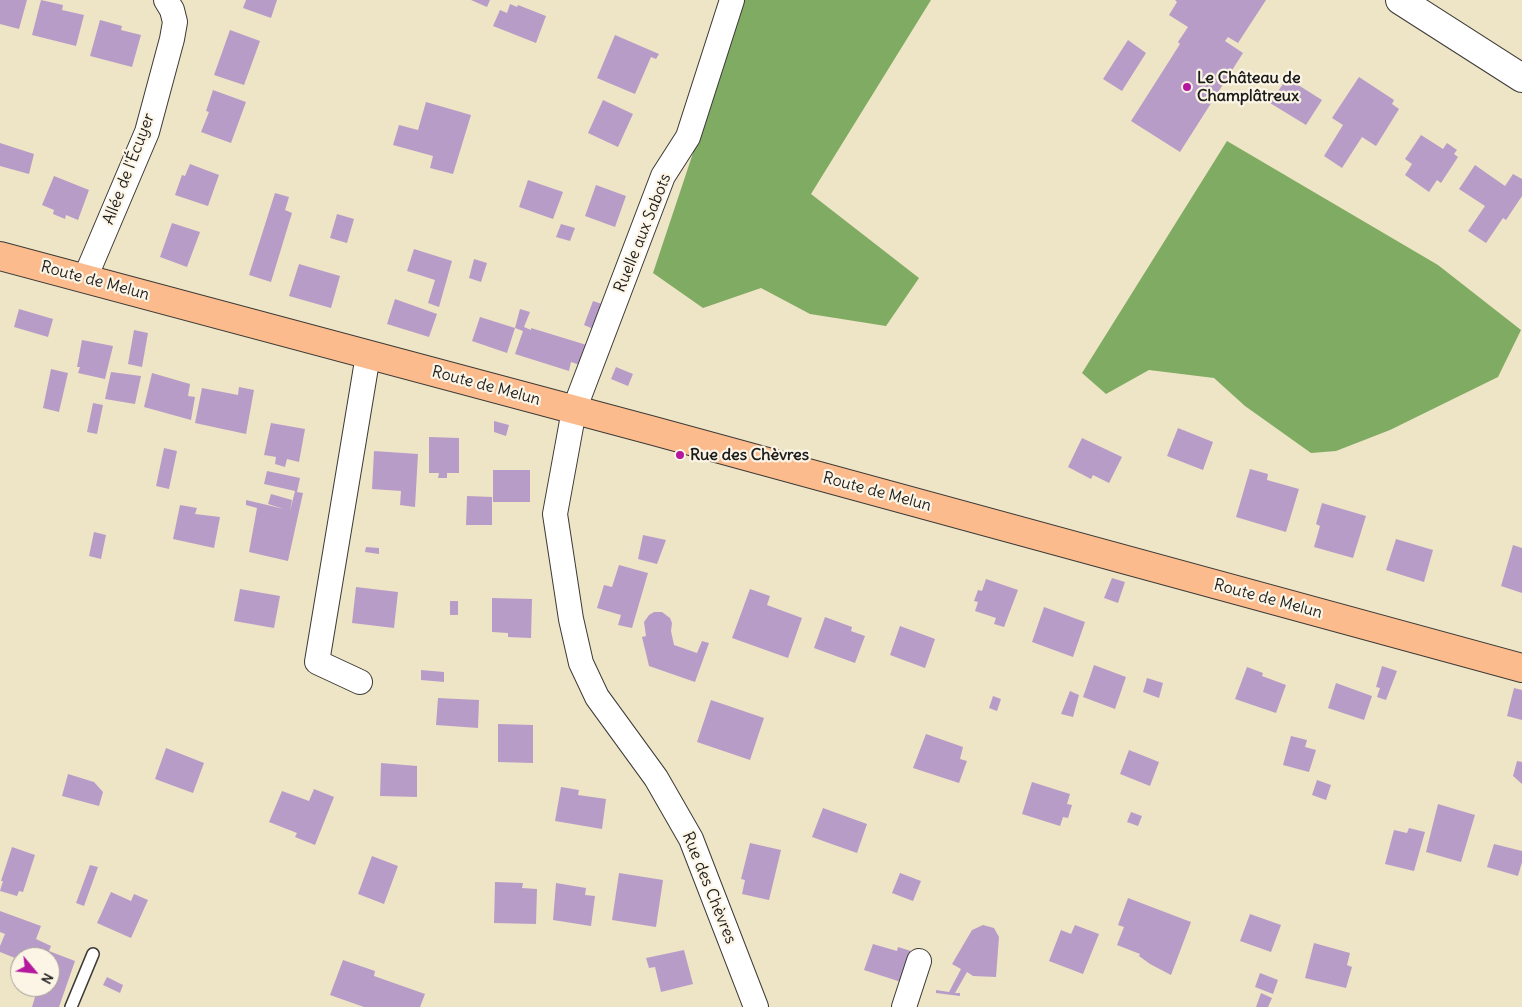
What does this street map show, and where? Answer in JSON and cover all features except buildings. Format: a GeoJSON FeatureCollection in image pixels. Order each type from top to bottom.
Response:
{"type":"FeatureCollection","features":[{"type":"Feature","properties":{"kind":"main road","name":"Route de Melun"},"geometry":{"type":"LineString","coordinates":[[0,256],[1522,668]]}},
{"type":"Feature","properties":{"kind":"street","name":"Allée de l'Écuyer"},"geometry":{"type":"LineString","coordinates":[[85,278],[147,132],[172,38],[174,22],[172,10],[166,0]]}},
{"type":"Feature","properties":{"kind":"street","name":"Ruelle aux Sabots"},"geometry":{"type":"LineString","coordinates":[[574,410],[663,176],[688,137],[732,0]]}},
{"type":"Feature","properties":{"kind":"street"},"geometry":{"type":"LineString","coordinates":[[1400,0],[1522,78]]}},
{"type":"Feature","properties":{"kind":"street"},"geometry":{"type":"LineString","coordinates":[[360,682],[317,662],[368,355]]}},
{"type":"Feature","properties":{"kind":"street","name":"Rue des Chèvres"},"geometry":{"type":"LineString","coordinates":[[574,410],[556,514],[571,619],[581,663],[597,697],[656,778],[691,839],[756,1007]]}},
{"type":"Feature","properties":{"kind":"street"},"geometry":{"type":"LineString","coordinates":[[904,1007],[919,961]]}},
{"type":"Feature","properties":{"kind":"lane"},"geometry":{"type":"LineString","coordinates":[[70,1007],[93,954]]}},
{"type":"Feature","properties":{"kind":"green space"},"geometry":{"type":"Polygon","coordinates":[[[744,0],[931,0],[811,194],[919,278],[886,326],[810,314],[761,288],[703,308],[653,273],[744,0]]]}},
{"type":"Feature","properties":{"kind":"green space"},"geometry":{"type":"Polygon","coordinates":[[[1227,141],[1438,265],[1521,330],[1498,377],[1390,430],[1336,451],[1311,453],[1245,406],[1214,378],[1149,370],[1106,394],[1082,373],[1227,141]]]}},
{"type":"Feature","properties":{"kind":"place","name":"Le Château de Champlâtreux"},"geometry":{"type":"Point","coordinates":[1187,87]}},
{"type":"Feature","properties":{"kind":"place","name":"Rue des Chèvres"},"geometry":{"type":"Point","coordinates":[680,455]}}]}
